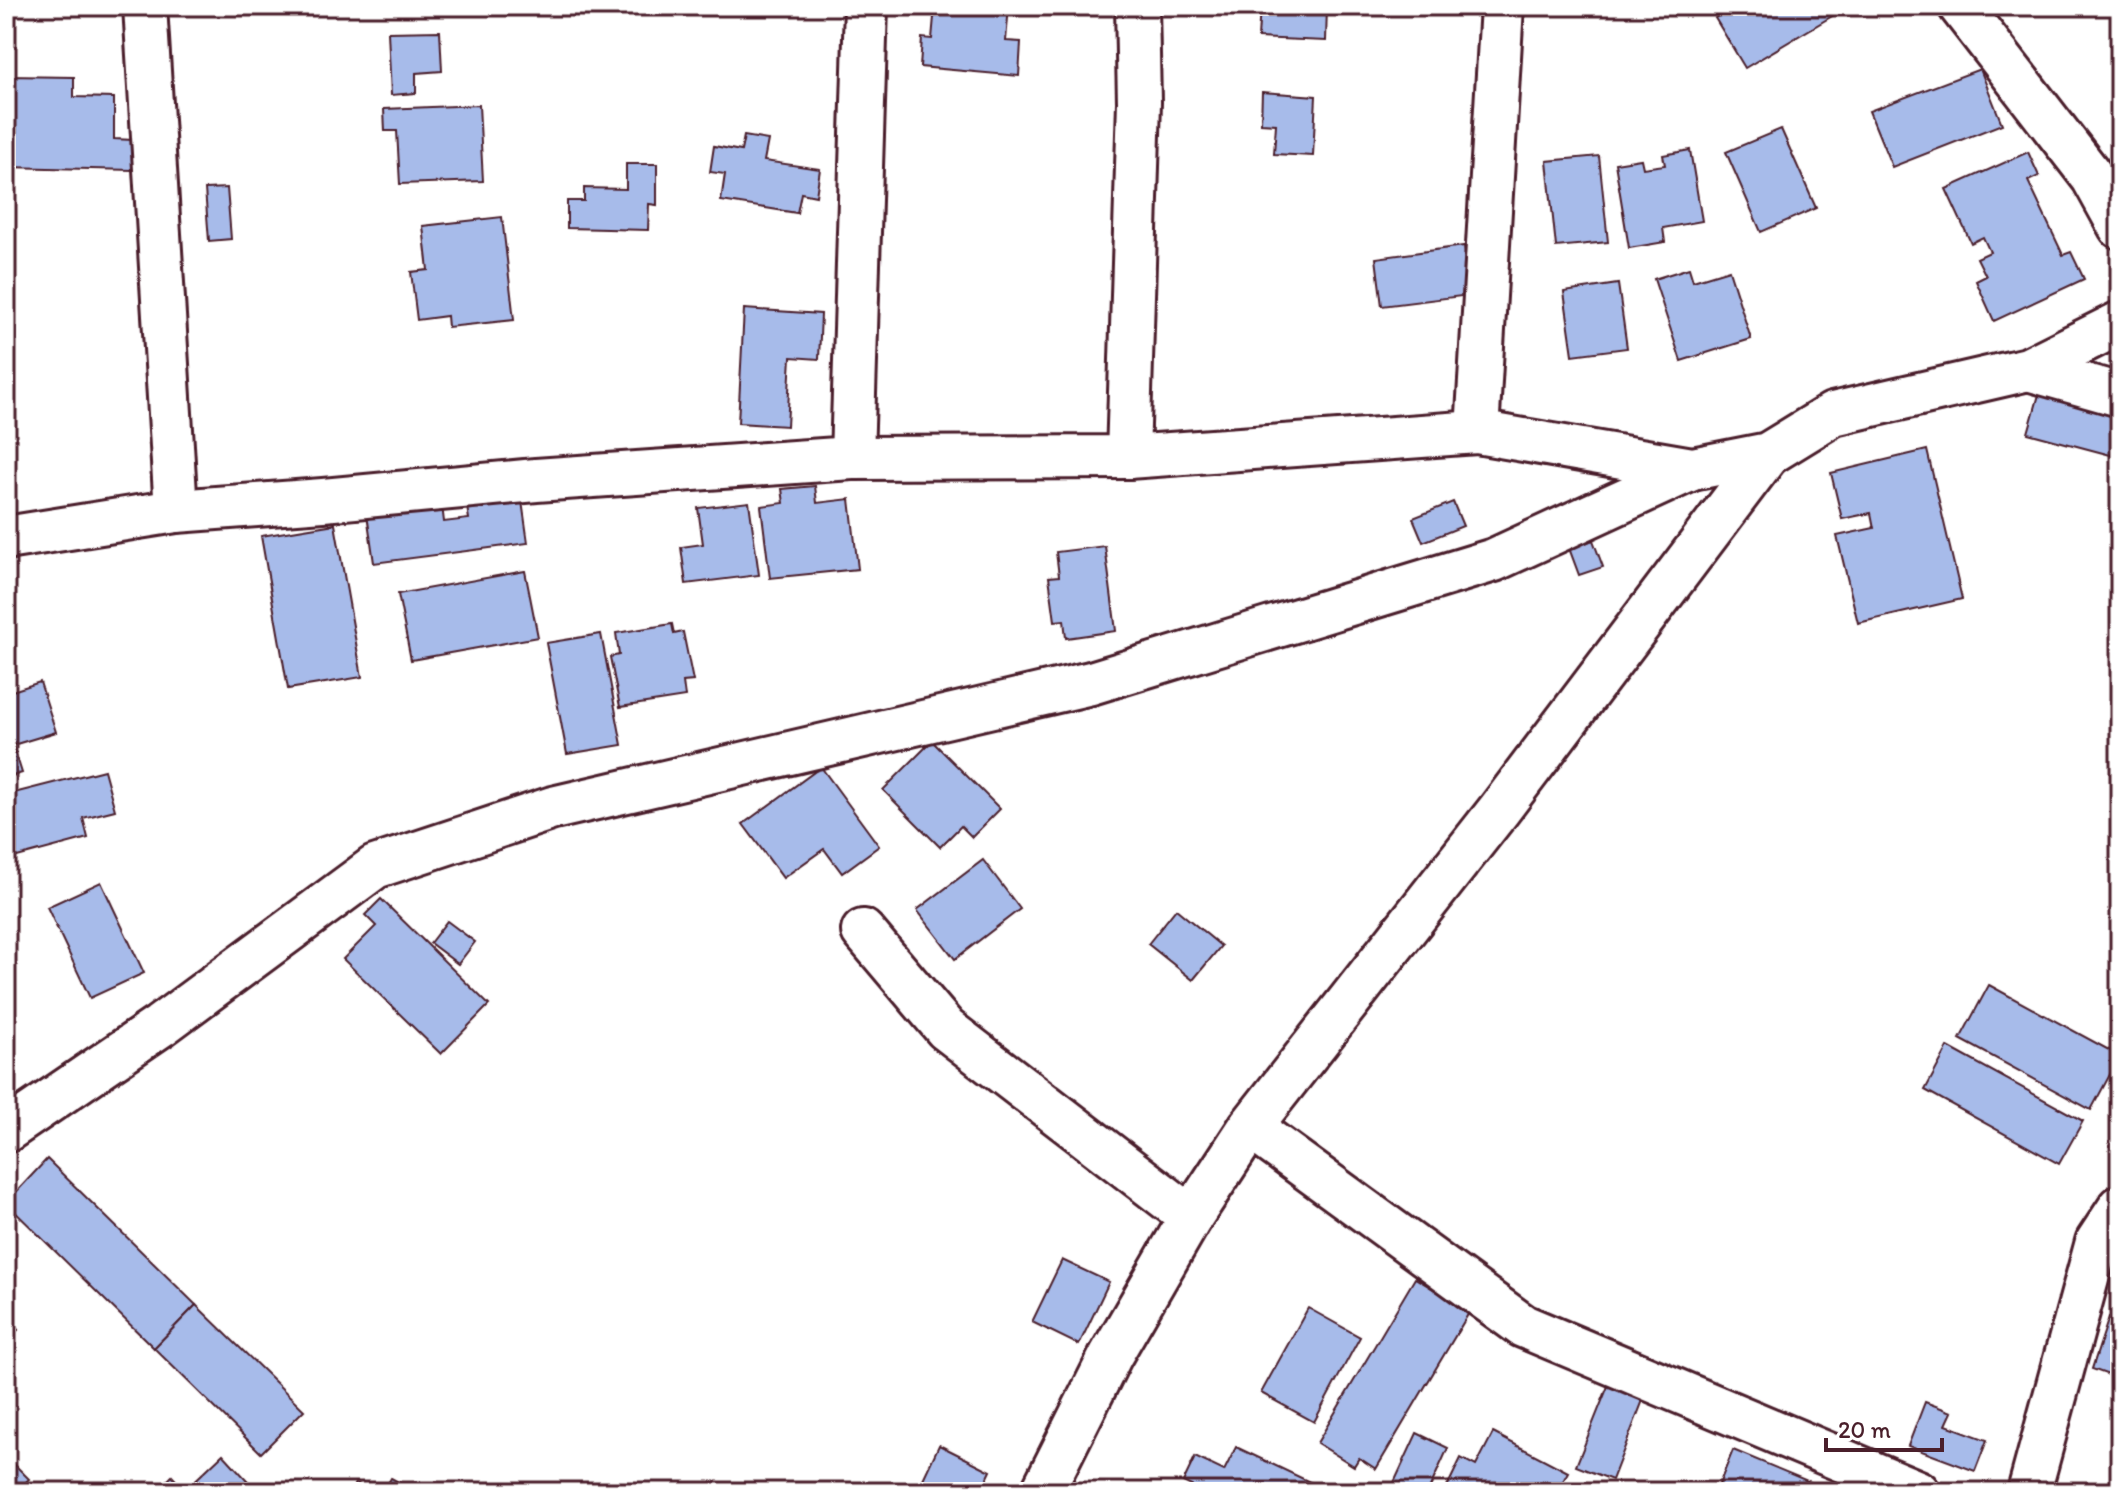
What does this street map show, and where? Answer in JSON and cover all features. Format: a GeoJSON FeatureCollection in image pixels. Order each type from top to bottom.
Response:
{"type":"FeatureCollection","features":[{"type":"Feature","properties":{"kind":"street"},"geometry":{"type":"LineString","coordinates":[[145,6],[176,511]]}},
{"type":"Feature","properties":{"kind":"street"},"geometry":{"type":"LineString","coordinates":[[852,458],[866,6]]}},
{"type":"Feature","properties":{"kind":"street"},"geometry":{"type":"LineString","coordinates":[[1128,457],[1139,102],[1137,6]]}},
{"type":"Feature","properties":{"kind":"street"},"geometry":{"type":"LineString","coordinates":[[1477,432],[1502,6]]}},
{"type":"Feature","properties":{"kind":"street"},"geometry":{"type":"LineString","coordinates":[[1960,6],[2093,178],[2120,227]]}},
{"type":"Feature","properties":{"kind":"street"},"geometry":{"type":"LineString","coordinates":[[6,1131],[160,1026],[375,867],[553,808],[1091,683],[1494,560],[1692,469],[1768,454],[1833,414],[2028,369],[2120,323]]}},
{"type":"Feature","properties":{"kind":"street"},"geometry":{"type":"LineString","coordinates":[[2028,369],[2120,395]]}},
{"type":"Feature","properties":{"kind":"street"},"geometry":{"type":"LineString","coordinates":[[6,538],[176,511],[536,480],[852,458],[1128,457],[1477,432],[1692,469]]}},
{"type":"Feature","properties":{"kind":"street"},"geometry":{"type":"LineString","coordinates":[[1042,1492],[1111,1355],[1191,1217],[1250,1127],[1499,810],[1768,454]]}},
{"type":"Feature","properties":{"kind":"street"},"geometry":{"type":"LineString","coordinates":[[863,931],[946,1029],[1191,1217]]}},
{"type":"Feature","properties":{"kind":"street"},"geometry":{"type":"LineString","coordinates":[[1250,1127],[1523,1326],[1918,1492]]}},
{"type":"Feature","properties":{"kind":"street"},"geometry":{"type":"LineString","coordinates":[[2029,1492],[2097,1242],[2120,1207]]}},
{"type":"Feature","properties":{"kind":"building"},"geometry":{"type":"Polygon","coordinates":[[[935,6],[1009,6],[1006,41],[1021,42],[1019,76],[920,67],[922,38],[932,39],[935,6]]]}},
{"type":"Feature","properties":{"kind":"building"},"geometry":{"type":"Polygon","coordinates":[[[1260,6],[1327,6],[1326,41],[1258,38],[1260,6]]]}},
{"type":"Feature","properties":{"kind":"building"},"geometry":{"type":"Polygon","coordinates":[[[1734,6],[1842,6],[1844,9],[1745,68],[1715,18],[1734,6]]]}},
{"type":"Feature","properties":{"kind":"building"},"geometry":{"type":"Polygon","coordinates":[[[440,31],[442,71],[416,73],[416,93],[391,95],[388,32],[440,31]]]}},
{"type":"Feature","properties":{"kind":"building"},"geometry":{"type":"Polygon","coordinates":[[[1980,69],[2002,124],[1892,167],[1869,111],[1980,69]]]}},
{"type":"Feature","properties":{"kind":"building"},"geometry":{"type":"Polygon","coordinates":[[[6,76],[74,77],[74,97],[114,98],[114,139],[133,140],[133,170],[6,167],[6,76]]]}},
{"type":"Feature","properties":{"kind":"building"},"geometry":{"type":"Polygon","coordinates":[[[1262,92],[1316,96],[1313,156],[1274,154],[1276,124],[1261,123],[1262,92]]]}},
{"type":"Feature","properties":{"kind":"building"},"geometry":{"type":"Polygon","coordinates":[[[479,105],[483,181],[400,184],[397,131],[385,131],[384,109],[479,105]]]}},
{"type":"Feature","properties":{"kind":"building"},"geometry":{"type":"Polygon","coordinates":[[[1781,129],[1816,208],[1761,232],[1726,152],[1781,129]]]}},
{"type":"Feature","properties":{"kind":"building"},"geometry":{"type":"Polygon","coordinates":[[[744,136],[768,140],[764,161],[820,169],[816,196],[801,193],[797,213],[721,201],[725,174],[710,172],[714,146],[741,151],[744,136]]]}},
{"type":"Feature","properties":{"kind":"building"},"geometry":{"type":"Polygon","coordinates":[[[1690,150],[1702,221],[1663,228],[1665,242],[1629,248],[1615,163],[1641,159],[1643,168],[1665,165],[1663,155],[1690,150]]]}},
{"type":"Feature","properties":{"kind":"building"},"geometry":{"type":"Polygon","coordinates":[[[2028,152],[2039,176],[2028,181],[2063,255],[2071,252],[2084,279],[1994,321],[1976,281],[1986,276],[1977,258],[1990,252],[1983,237],[1971,243],[1946,189],[2028,152]]]}},
{"type":"Feature","properties":{"kind":"building"},"geometry":{"type":"Polygon","coordinates":[[[1599,156],[1608,242],[1556,247],[1547,161],[1599,156]]]}},
{"type":"Feature","properties":{"kind":"building"},"geometry":{"type":"Polygon","coordinates":[[[626,164],[657,164],[657,205],[649,204],[648,230],[567,228],[567,201],[584,201],[584,188],[626,189],[626,164]]]}},
{"type":"Feature","properties":{"kind":"building"},"geometry":{"type":"Polygon","coordinates":[[[227,188],[231,239],[209,241],[205,189],[227,188]]]}},
{"type":"Feature","properties":{"kind":"building"},"geometry":{"type":"Polygon","coordinates":[[[502,217],[514,320],[448,327],[447,316],[417,320],[411,272],[428,270],[423,226],[502,217]]]}},
{"type":"Feature","properties":{"kind":"building"},"geometry":{"type":"Polygon","coordinates":[[[1464,246],[1470,295],[1382,306],[1376,258],[1464,246]]]}},
{"type":"Feature","properties":{"kind":"building"},"geometry":{"type":"Polygon","coordinates":[[[1689,268],[1693,281],[1729,270],[1751,339],[1681,361],[1654,279],[1689,268]]]}},
{"type":"Feature","properties":{"kind":"building"},"geometry":{"type":"Polygon","coordinates":[[[1618,284],[1627,348],[1573,355],[1564,292],[1618,284]]]}},
{"type":"Feature","properties":{"kind":"building"},"geometry":{"type":"Polygon","coordinates":[[[744,309],[821,314],[819,359],[791,357],[787,426],[738,423],[744,309]]]}},
{"type":"Feature","properties":{"kind":"building"},"geometry":{"type":"Polygon","coordinates":[[[2042,384],[2120,406],[2120,469],[2116,468],[2118,457],[2028,433],[2042,384]]]}},
{"type":"Feature","properties":{"kind":"building"},"geometry":{"type":"Polygon","coordinates":[[[1927,450],[1962,599],[1858,623],[1837,536],[1874,528],[1871,513],[1842,519],[1831,473],[1927,450]]]}},
{"type":"Feature","properties":{"kind":"building"},"geometry":{"type":"Polygon","coordinates":[[[815,486],[817,503],[850,499],[858,569],[770,578],[761,506],[784,503],[782,489],[815,486]]]}},
{"type":"Feature","properties":{"kind":"building"},"geometry":{"type":"Polygon","coordinates":[[[521,494],[528,543],[374,563],[367,514],[442,505],[444,522],[469,519],[466,501],[521,494]]]}},
{"type":"Feature","properties":{"kind":"building"},"geometry":{"type":"Polygon","coordinates":[[[749,502],[759,575],[686,584],[681,547],[703,544],[698,508],[749,502]]]}},
{"type":"Feature","properties":{"kind":"building"},"geometry":{"type":"Polygon","coordinates":[[[1453,502],[1463,526],[1423,542],[1413,518],[1453,502]]]}},
{"type":"Feature","properties":{"kind":"building"},"geometry":{"type":"Polygon","coordinates":[[[335,524],[362,677],[288,689],[261,536],[335,524]]]}},
{"type":"Feature","properties":{"kind":"building"},"geometry":{"type":"Polygon","coordinates":[[[1593,540],[1603,567],[1579,575],[1569,548],[1593,540]]]}},
{"type":"Feature","properties":{"kind":"building"},"geometry":{"type":"Polygon","coordinates":[[[1105,546],[1116,631],[1066,638],[1064,620],[1055,621],[1049,577],[1059,576],[1056,552],[1105,546]]]}},
{"type":"Feature","properties":{"kind":"building"},"geometry":{"type":"Polygon","coordinates":[[[525,571],[538,637],[411,660],[398,594],[525,571]]]}},
{"type":"Feature","properties":{"kind":"building"},"geometry":{"type":"Polygon","coordinates":[[[672,624],[674,634],[683,632],[693,681],[683,682],[685,697],[620,707],[610,657],[619,655],[616,633],[672,624]]]}},
{"type":"Feature","properties":{"kind":"building"},"geometry":{"type":"Polygon","coordinates":[[[601,634],[622,745],[567,754],[546,643],[601,634]]]}},
{"type":"Feature","properties":{"kind":"building"},"geometry":{"type":"Polygon","coordinates":[[[40,682],[56,732],[13,745],[22,773],[6,778],[6,693],[40,682]]]}},
{"type":"Feature","properties":{"kind":"building"},"geometry":{"type":"Polygon","coordinates":[[[932,741],[1000,809],[972,837],[961,826],[940,847],[883,790],[932,741]]]}},
{"type":"Feature","properties":{"kind":"building"},"geometry":{"type":"Polygon","coordinates":[[[821,767],[879,846],[842,873],[824,849],[783,878],[743,824],[821,767]]]}},
{"type":"Feature","properties":{"kind":"building"},"geometry":{"type":"Polygon","coordinates":[[[104,770],[115,810],[83,818],[88,838],[6,860],[6,795],[104,770]]]}},
{"type":"Feature","properties":{"kind":"building"},"geometry":{"type":"Polygon","coordinates":[[[983,860],[1020,909],[955,959],[917,910],[983,860]]]}},
{"type":"Feature","properties":{"kind":"building"},"geometry":{"type":"Polygon","coordinates":[[[101,882],[144,973],[90,998],[47,907],[101,882]]]}},
{"type":"Feature","properties":{"kind":"building"},"geometry":{"type":"Polygon","coordinates":[[[381,899],[489,1005],[441,1054],[343,959],[376,926],[365,915],[381,899]]]}},
{"type":"Feature","properties":{"kind":"building"},"geometry":{"type":"Polygon","coordinates":[[[1176,909],[1221,946],[1193,980],[1148,944],[1176,909]]]}},
{"type":"Feature","properties":{"kind":"building"},"geometry":{"type":"Polygon","coordinates":[[[447,921],[475,942],[458,964],[430,943],[447,921]]]}},
{"type":"Feature","properties":{"kind":"building"},"geometry":{"type":"Polygon","coordinates":[[[1989,985],[2120,1056],[2091,1110],[1960,1039],[1989,985]]]}},
{"type":"Feature","properties":{"kind":"building"},"geometry":{"type":"Polygon","coordinates":[[[1948,1047],[2083,1121],[2059,1164],[1925,1090],[1948,1047]]]}},
{"type":"Feature","properties":{"kind":"building"},"geometry":{"type":"Polygon","coordinates":[[[47,1159],[196,1305],[154,1348],[6,1203],[47,1159]]]}},
{"type":"Feature","properties":{"kind":"building"},"geometry":{"type":"Polygon","coordinates":[[[1062,1260],[1109,1282],[1079,1345],[1032,1322],[1062,1260]]]}},
{"type":"Feature","properties":{"kind":"building"},"geometry":{"type":"Polygon","coordinates":[[[1415,1278],[1470,1311],[1376,1469],[1359,1458],[1354,1466],[1317,1443],[1415,1278]]]}},
{"type":"Feature","properties":{"kind":"building"},"geometry":{"type":"Polygon","coordinates":[[[196,1305],[304,1410],[261,1453],[154,1348],[196,1305]]]}},
{"type":"Feature","properties":{"kind":"building"},"geometry":{"type":"Polygon","coordinates":[[[1308,1308],[1360,1337],[1314,1422],[1261,1393],[1308,1308]]]}},
{"type":"Feature","properties":{"kind":"building"},"geometry":{"type":"Polygon","coordinates":[[[6,1316],[18,1330],[6,1340],[6,1316]]]}},
{"type":"Feature","properties":{"kind":"building"},"geometry":{"type":"Polygon","coordinates":[[[2109,1317],[2120,1320],[2120,1379],[2092,1369],[2109,1317]]]}},
{"type":"Feature","properties":{"kind":"building"},"geometry":{"type":"Polygon","coordinates":[[[1610,1381],[1645,1395],[1612,1480],[1576,1466],[1610,1381]]]}},
{"type":"Feature","properties":{"kind":"building"},"geometry":{"type":"Polygon","coordinates":[[[1925,1402],[1952,1412],[1946,1425],[1987,1440],[1975,1471],[1908,1446],[1925,1402]]]}},
{"type":"Feature","properties":{"kind":"building"},"geometry":{"type":"Polygon","coordinates":[[[1417,1433],[1448,1448],[1428,1492],[1397,1492],[1391,1489],[1417,1433]]]}},
{"type":"Feature","properties":{"kind":"building"},"geometry":{"type":"Polygon","coordinates":[[[1493,1433],[1568,1472],[1557,1492],[1453,1492],[1446,1489],[1461,1458],[1476,1466],[1493,1433]]]}},
{"type":"Feature","properties":{"kind":"building"},"geometry":{"type":"Polygon","coordinates":[[[939,1445],[991,1471],[981,1492],[917,1492],[939,1445]]]}},
{"type":"Feature","properties":{"kind":"building"},"geometry":{"type":"Polygon","coordinates":[[[1236,1447],[1314,1484],[1310,1492],[1204,1492],[1183,1482],[1195,1457],[1224,1471],[1236,1447]]]}},
{"type":"Feature","properties":{"kind":"building"},"geometry":{"type":"Polygon","coordinates":[[[1733,1450],[1834,1492],[1716,1492],[1733,1450]]]}},
{"type":"Feature","properties":{"kind":"building"},"geometry":{"type":"Polygon","coordinates":[[[223,1454],[258,1492],[156,1492],[172,1476],[185,1490],[223,1454]]]}},
{"type":"Feature","properties":{"kind":"building"},"geometry":{"type":"Polygon","coordinates":[[[6,1456],[29,1479],[16,1492],[6,1492],[6,1456]]]}},
{"type":"Feature","properties":{"kind":"building"},"geometry":{"type":"Polygon","coordinates":[[[391,1478],[417,1492],[383,1492],[391,1478]]]}},
{"type":"Feature","properties":{"kind":"building"},"geometry":{"type":"Polygon","coordinates":[[[356,1483],[373,1492],[351,1492],[356,1483]]]}}]}
